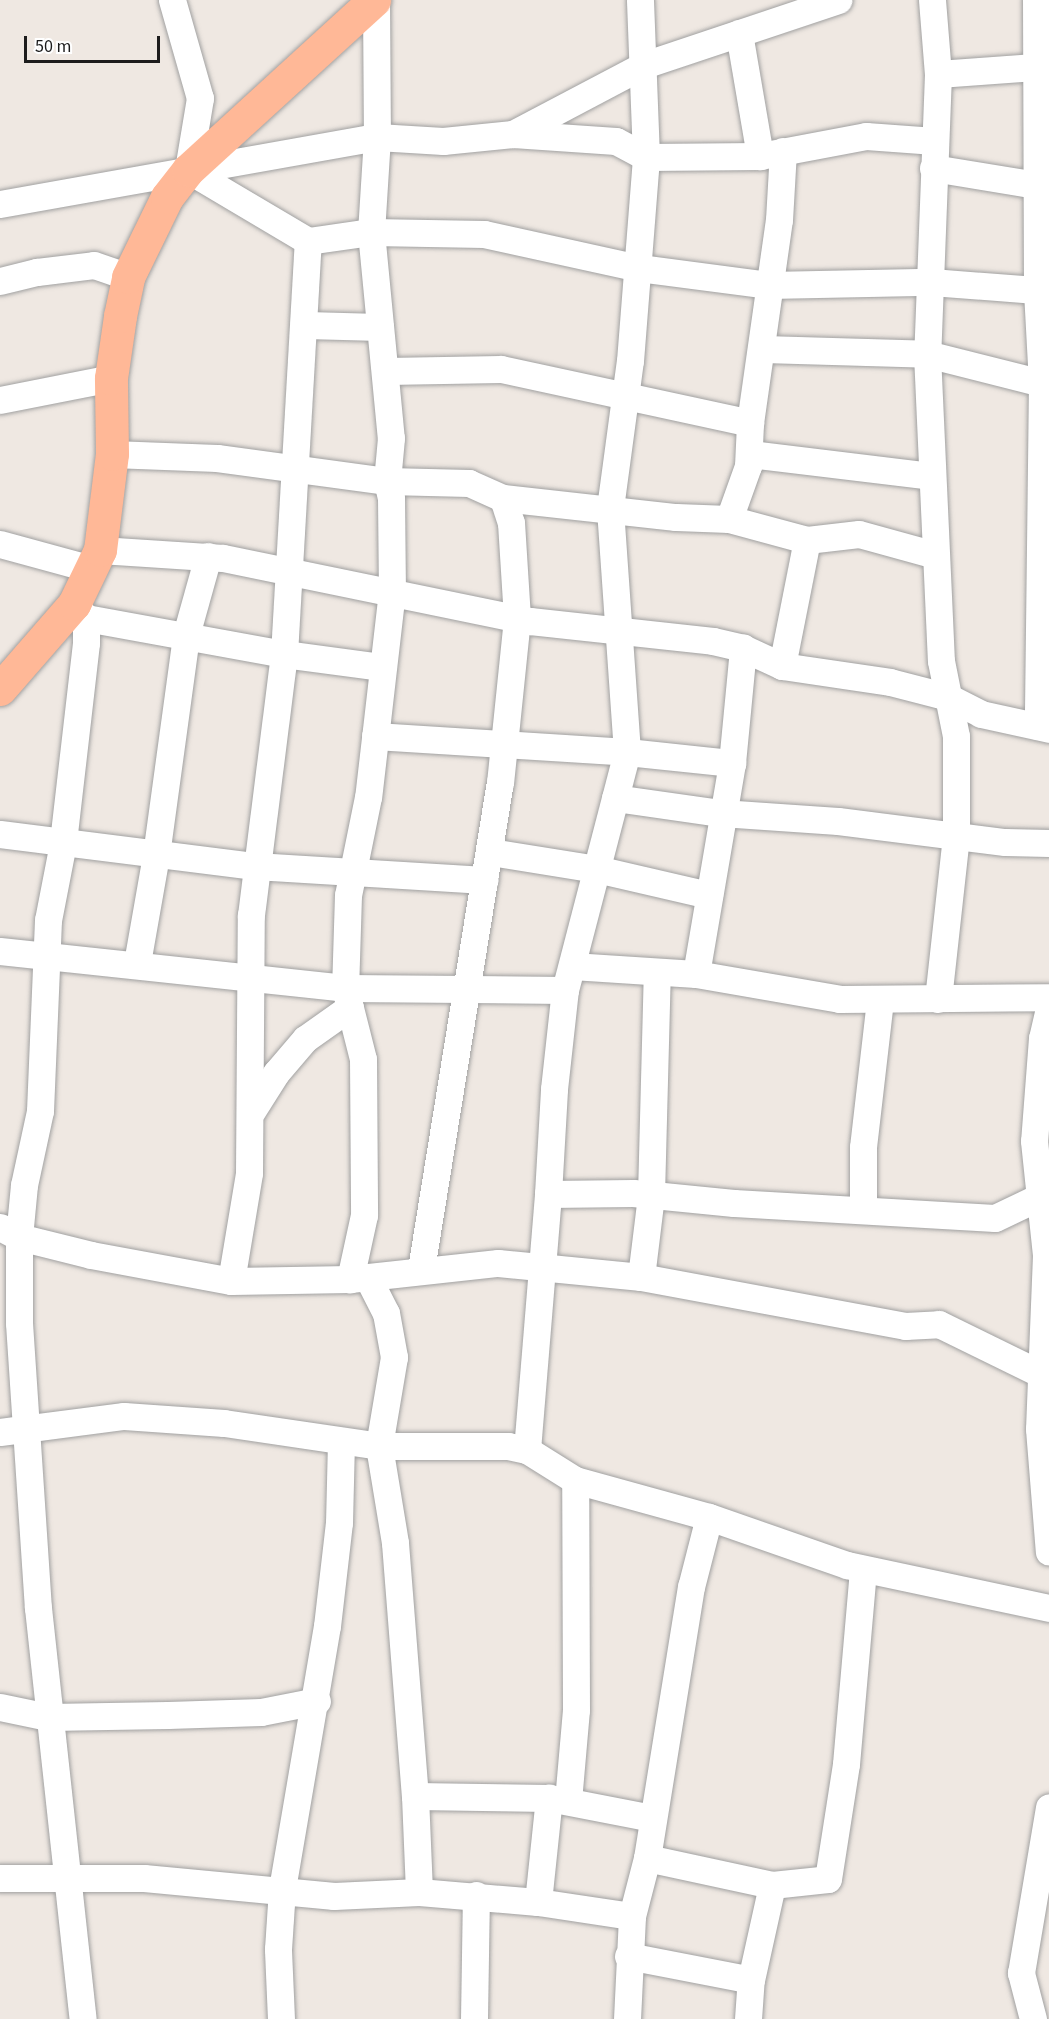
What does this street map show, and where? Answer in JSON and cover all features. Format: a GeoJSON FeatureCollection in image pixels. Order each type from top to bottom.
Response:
{"type":"FeatureCollection","features":[{"type":"Feature","properties":{"kind":"main road"},"geometry":{"type":"LineString","coordinates":[[0,689],[80,611],[96,559],[112,454],[111,378],[128,277],[167,197],[189,170],[375,0]]}},
{"type":"Feature","properties":{"kind":"street"},"geometry":{"type":"LineString","coordinates":[[172,0],[200,98],[189,170]]}},
{"type":"Feature","properties":{"kind":"street"},"geometry":{"type":"LineString","coordinates":[[375,0],[377,137],[372,232],[380,327],[387,371],[391,438],[387,481],[391,498],[392,591],[375,736],[348,895],[347,998],[363,1059],[364,1215],[359,1279],[386,1313],[394,1357],[379,1446],[395,1543],[415,1796],[418,1892]]}},
{"type":"Feature","properties":{"kind":"street"},"geometry":{"type":"LineString","coordinates":[[527,1450],[544,1268],[554,1089],[568,978],[627,752],[610,508],[639,268],[646,158],[640,0]]}},
{"type":"Feature","properties":{"kind":"street"},"geometry":{"type":"LineString","coordinates":[[513,134],[644,65],[838,0]]}},
{"type":"Feature","properties":{"kind":"street"},"geometry":{"type":"LineString","coordinates":[[932,0],[938,74],[927,354],[934,555],[941,661],[956,736],[956,836],[938,999]]}},
{"type":"Feature","properties":{"kind":"street"},"geometry":{"type":"LineString","coordinates":[[0,544],[96,559],[207,556],[392,591],[517,618],[743,648],[782,666],[890,682],[948,697],[981,714],[1044,727],[1043,66],[1036,0]]}},
{"type":"Feature","properties":{"kind":"street"},"geometry":{"type":"LineString","coordinates":[[729,519],[750,454],[750,423],[763,349],[768,285],[779,220],[771,154],[739,33]]}},
{"type":"Feature","properties":{"kind":"street"},"geometry":{"type":"LineString","coordinates":[[938,74],[1043,66]]}},
{"type":"Feature","properties":{"kind":"street"},"geometry":{"type":"LineString","coordinates":[[0,204],[377,137],[442,141],[513,134],[616,141],[646,158],[771,154],[866,136],[935,141]]}},
{"type":"Feature","properties":{"kind":"street"},"geometry":{"type":"LineString","coordinates":[[933,168],[1044,186]]}},
{"type":"Feature","properties":{"kind":"street"},"geometry":{"type":"LineString","coordinates":[[189,170],[308,241],[372,232],[483,234],[639,268],[768,285],[931,282],[1043,291]]}},
{"type":"Feature","properties":{"kind":"street"},"geometry":{"type":"LineString","coordinates":[[231,1281],[249,1173],[252,1112],[255,866],[284,654],[306,326],[308,241]]}},
{"type":"Feature","properties":{"kind":"street"},"geometry":{"type":"LineString","coordinates":[[0,281],[36,272],[94,265],[128,277]]}},
{"type":"Feature","properties":{"kind":"street"},"geometry":{"type":"LineString","coordinates":[[306,326],[380,327]]}},
{"type":"Feature","properties":{"kind":"street"},"geometry":{"type":"LineString","coordinates":[[763,349],[927,354],[1042,383]]}},
{"type":"Feature","properties":{"kind":"street"},"geometry":{"type":"LineString","coordinates":[[387,371],[501,369],[750,423]]}},
{"type":"Feature","properties":{"kind":"street"},"geometry":{"type":"LineString","coordinates":[[0,400],[111,378]]}},
{"type":"Feature","properties":{"kind":"street"},"geometry":{"type":"LineString","coordinates":[[112,454],[295,466],[387,481],[469,483],[503,498],[610,508],[676,518],[729,519],[807,540],[859,534],[934,555]]}},
{"type":"Feature","properties":{"kind":"street"},"geometry":{"type":"LineString","coordinates":[[750,454],[931,476]]}},
{"type":"Feature","properties":{"kind":"street"},"geometry":{"type":"LineString","coordinates":[[421,1269],[466,988],[491,852],[517,618],[511,523],[503,498]]}},
{"type":"Feature","properties":{"kind":"street"},"geometry":{"type":"LineString","coordinates":[[782,666],[807,540]]}},
{"type":"Feature","properties":{"kind":"street"},"geometry":{"type":"LineString","coordinates":[[136,963],[156,855],[186,635],[207,556]]}},
{"type":"Feature","properties":{"kind":"street"},"geometry":{"type":"LineString","coordinates":[[83,2019],[69,1875],[13,1431],[9,1232],[24,1185],[40,1111],[45,957],[48,920],[63,843],[80,611],[284,654],[382,667]]}},
{"type":"Feature","properties":{"kind":"street"},"geometry":{"type":"LineString","coordinates":[[696,974],[721,813],[732,763],[743,648]]}},
{"type":"Feature","properties":{"kind":"street"},"geometry":{"type":"LineString","coordinates":[[375,736],[627,752],[732,763]]}},
{"type":"Feature","properties":{"kind":"street"},"geometry":{"type":"LineString","coordinates":[[615,798],[721,813],[838,821],[956,836],[1049,843]]}},
{"type":"Feature","properties":{"kind":"street"},"geometry":{"type":"LineString","coordinates":[[0,834],[255,866],[354,869],[485,880]]}},
{"type":"Feature","properties":{"kind":"street"},"geometry":{"type":"LineString","coordinates":[[491,852],[596,868],[709,895]]}},
{"type":"Feature","properties":{"kind":"street"},"geometry":{"type":"LineString","coordinates":[[0,951],[45,957],[136,963],[252,977],[347,998],[657,972],[696,974],[840,999],[880,1001],[1049,997]]}},
{"type":"Feature","properties":{"kind":"street"},"geometry":{"type":"LineString","coordinates":[[641,1277],[651,1195],[657,972]]}},
{"type":"Feature","properties":{"kind":"street"},"geometry":{"type":"LineString","coordinates":[[252,1112],[276,1072],[305,1039],[347,998]]}},
{"type":"Feature","properties":{"kind":"street"},"geometry":{"type":"LineString","coordinates":[[863,1210],[863,1147],[880,1001]]}},
{"type":"Feature","properties":{"kind":"street"},"geometry":{"type":"LineString","coordinates":[[1049,1008],[1042,1038],[1034,1141],[1043,1199],[1046,1255],[1046,1378],[1039,1429],[1049,1552]]}},
{"type":"Feature","properties":{"kind":"street"},"geometry":{"type":"LineString","coordinates":[[548,1194],[651,1195],[995,1218],[1043,1199]]}},
{"type":"Feature","properties":{"kind":"street"},"geometry":{"type":"LineString","coordinates":[[9,1232],[231,1281],[359,1279],[421,1269],[498,1263],[641,1277],[905,1326],[939,1324],[1046,1378]]}},
{"type":"Feature","properties":{"kind":"street"},"geometry":{"type":"LineString","coordinates":[[13,1431],[124,1416],[224,1424],[379,1446],[464,1443],[527,1450],[575,1480],[708,1517],[863,1570],[1049,1608]]}},
{"type":"Feature","properties":{"kind":"street"},"geometry":{"type":"LineString","coordinates":[[281,2019],[278,1948],[282,1889],[317,1701],[339,1523],[341,1441]]}},
{"type":"Feature","properties":{"kind":"street"},"geometry":{"type":"LineString","coordinates":[[538,1902],[576,1710],[575,1480]]}},
{"type":"Feature","properties":{"kind":"street"},"geometry":{"type":"LineString","coordinates":[[627,2019],[628,1956],[632,1916],[646,1858],[689,1597],[708,1517]]}},
{"type":"Feature","properties":{"kind":"street"},"geometry":{"type":"LineString","coordinates":[[646,1858],[772,1886],[828,1879],[846,1764],[863,1570]]}},
{"type":"Feature","properties":{"kind":"street"},"geometry":{"type":"LineString","coordinates":[[0,1707],[48,1717],[261,1712],[317,1701]]}},
{"type":"Feature","properties":{"kind":"street"},"geometry":{"type":"LineString","coordinates":[[415,1796],[559,1799],[652,1818]]}},
{"type":"Feature","properties":{"kind":"street"},"geometry":{"type":"LineString","coordinates":[[1035,2005],[1021,1973],[1049,1807]]}},
{"type":"Feature","properties":{"kind":"street"},"geometry":{"type":"LineString","coordinates":[[0,1878],[69,1875],[282,1889],[334,1896],[418,1892],[476,1895],[632,1916]]}},
{"type":"Feature","properties":{"kind":"street"},"geometry":{"type":"LineString","coordinates":[[748,2019],[751,1980],[772,1886]]}},
{"type":"Feature","properties":{"kind":"street"},"geometry":{"type":"LineString","coordinates":[[474,2019],[476,1895]]}},
{"type":"Feature","properties":{"kind":"street"},"geometry":{"type":"LineString","coordinates":[[628,1956],[751,1980]]}}]}
